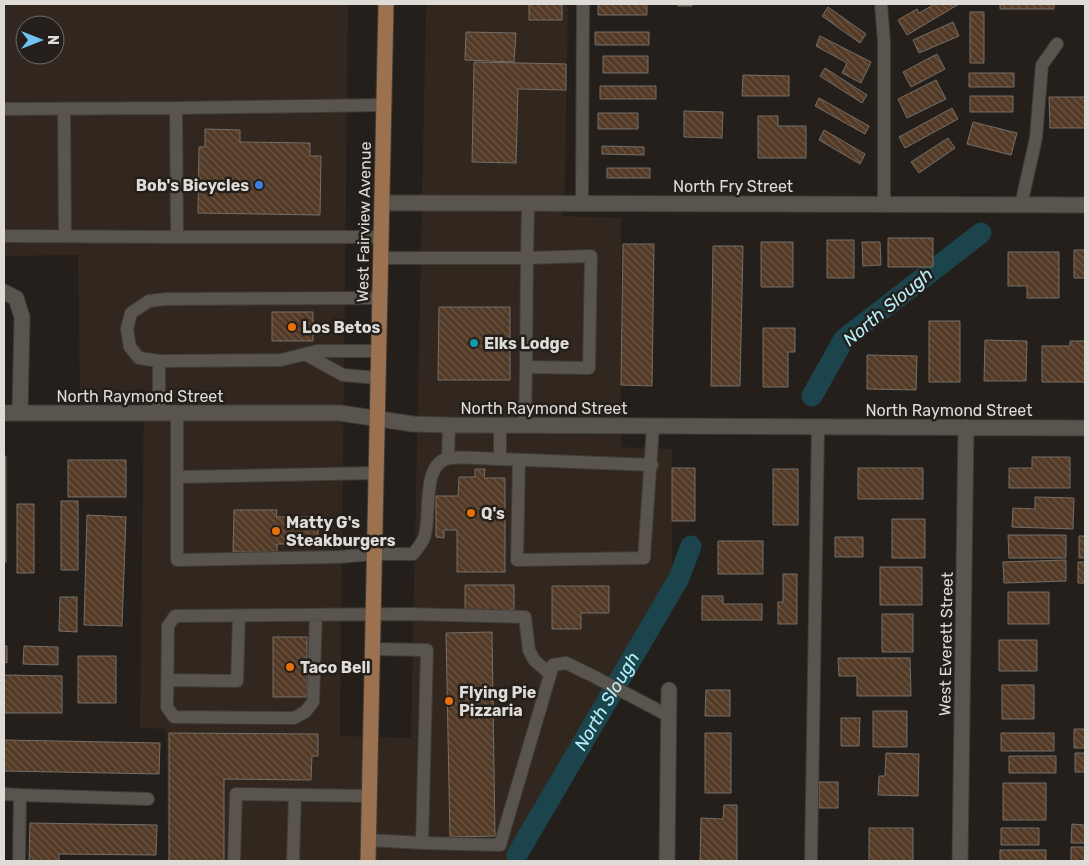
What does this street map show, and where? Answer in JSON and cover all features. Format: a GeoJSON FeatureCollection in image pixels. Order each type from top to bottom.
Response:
{"type":"FeatureCollection","features":[{"type":"Feature","properties":{"kind":"main road","name":"West Fairview Avenue"},"geometry":{"type":"LineString","coordinates":[[368,861],[386,4]]}},
{"type":"Feature","properties":{"kind":"street","name":"North Fry Street"},"geometry":{"type":"LineString","coordinates":[[382,203],[1085,205]]}},
{"type":"Feature","properties":{"kind":"street"},"geometry":{"type":"LineString","coordinates":[[4,292],[16,298],[22,317],[20,413]]}},
{"type":"Feature","properties":{"kind":"street","name":"North Raymond Street"},"geometry":{"type":"LineString","coordinates":[[4,413],[340,413],[413,424],[449,425],[1085,428]]}},
{"type":"Feature","properties":{"kind":"street","name":"West Everett Street"},"geometry":{"type":"LineString","coordinates":[[960,861],[966,427]]}},
{"type":"Feature","properties":{"kind":"street"},"geometry":{"type":"LineString","coordinates":[[667,861],[669,690]]}},
{"type":"Feature","properties":{"kind":"lane"},"geometry":{"type":"LineString","coordinates":[[582,204],[583,4]]}},
{"type":"Feature","properties":{"kind":"lane"},"geometry":{"type":"LineString","coordinates":[[881,4],[884,41],[884,204]]}},
{"type":"Feature","properties":{"kind":"lane"},"geometry":{"type":"LineString","coordinates":[[1021,205],[1036,138],[1042,65],[1057,44]]}},
{"type":"Feature","properties":{"kind":"lane"},"geometry":{"type":"LineString","coordinates":[[4,109],[384,105]]}},
{"type":"Feature","properties":{"kind":"lane"},"geometry":{"type":"LineString","coordinates":[[176,108],[177,237]]}},
{"type":"Feature","properties":{"kind":"lane"},"geometry":{"type":"LineString","coordinates":[[64,109],[65,236]]}},
{"type":"Feature","properties":{"kind":"lane"},"geometry":{"type":"LineString","coordinates":[[525,425],[528,203]]}},
{"type":"Feature","properties":{"kind":"lane"},"geometry":{"type":"LineString","coordinates":[[4,236],[381,237]]}},
{"type":"Feature","properties":{"kind":"lane"},"geometry":{"type":"LineString","coordinates":[[381,258],[591,256],[588,368],[526,367]]}},
{"type":"Feature","properties":{"kind":"lane"},"geometry":{"type":"LineString","coordinates":[[378,351],[317,350],[281,360],[160,361],[139,358],[130,347],[127,329],[131,313],[149,301],[166,299],[380,298]]}},
{"type":"Feature","properties":{"kind":"lane"},"geometry":{"type":"LineString","coordinates":[[306,354],[343,375],[378,378]]}},
{"type":"Feature","properties":{"kind":"lane"},"geometry":{"type":"LineString","coordinates":[[160,361],[160,413]]}},
{"type":"Feature","properties":{"kind":"lane"},"geometry":{"type":"LineString","coordinates":[[177,413],[177,560],[414,554],[424,538],[427,523],[429,482],[436,466],[448,458],[652,465]]}},
{"type":"Feature","properties":{"kind":"lane"},"geometry":{"type":"LineString","coordinates":[[448,458],[449,425]]}},
{"type":"Feature","properties":{"kind":"lane"},"geometry":{"type":"LineString","coordinates":[[500,425],[500,459]]}},
{"type":"Feature","properties":{"kind":"lane"},"geometry":{"type":"LineString","coordinates":[[519,460],[517,560],[644,558],[652,465],[653,426]]}},
{"type":"Feature","properties":{"kind":"lane"},"geometry":{"type":"LineString","coordinates":[[811,861],[818,426]]}},
{"type":"Feature","properties":{"kind":"lane"},"geometry":{"type":"LineString","coordinates":[[178,477],[376,473]]}},
{"type":"Feature","properties":{"kind":"lane"},"geometry":{"type":"LineString","coordinates":[[316,615],[314,702],[306,712],[294,718],[174,717],[167,707],[168,626],[175,616],[373,614],[525,616],[529,650],[534,660],[550,674]]}},
{"type":"Feature","properties":{"kind":"lane"},"geometry":{"type":"LineString","coordinates":[[167,680],[237,681],[239,616]]}},
{"type":"Feature","properties":{"kind":"lane"},"geometry":{"type":"LineString","coordinates":[[373,649],[427,650],[422,842]]}},
{"type":"Feature","properties":{"kind":"lane"},"geometry":{"type":"LineString","coordinates":[[368,840],[500,845],[553,664],[566,663],[669,716]]}},
{"type":"Feature","properties":{"kind":"lane"},"geometry":{"type":"LineString","coordinates":[[4,794],[148,799]]}},
{"type":"Feature","properties":{"kind":"lane"},"geometry":{"type":"LineString","coordinates":[[234,861],[236,794],[369,796]]}},
{"type":"Feature","properties":{"kind":"lane"},"geometry":{"type":"LineString","coordinates":[[19,861],[20,795]]}},
{"type":"Feature","properties":{"kind":"lane"},"geometry":{"type":"LineString","coordinates":[[293,861],[295,795]]}},
{"type":"Feature","properties":{"kind":"shaded area"},"geometry":{"type":"Polygon","coordinates":[[[4,4],[348,4],[340,736],[411,738],[426,4],[568,4],[563,216],[621,218],[621,447],[672,449],[672,582],[515,855],[514,861],[168,861],[166,729],[140,728],[144,388],[80,403],[78,255],[4,256],[4,4]]]}},
{"type":"Feature","properties":{"kind":"building"},"geometry":{"type":"Polygon","coordinates":[[[529,4],[562,4],[562,20],[529,20],[529,4]]]}},
{"type":"Feature","properties":{"kind":"building"},"geometry":{"type":"Polygon","coordinates":[[[598,4],[647,4],[647,15],[598,15],[598,4]]]}},
{"type":"Feature","properties":{"kind":"building"},"geometry":{"type":"Polygon","coordinates":[[[678,4],[692,4],[692,6],[678,6],[678,4]]]}},
{"type":"Feature","properties":{"kind":"building"},"geometry":{"type":"Polygon","coordinates":[[[935,4],[959,4],[907,35],[898,20],[917,9],[919,13],[935,4]]]}},
{"type":"Feature","properties":{"kind":"building"},"geometry":{"type":"Polygon","coordinates":[[[1000,4],[1054,4],[1054,9],[1000,9],[1000,4]]]}},
{"type":"Feature","properties":{"kind":"building"},"geometry":{"type":"Polygon","coordinates":[[[828,7],[866,34],[860,43],[822,16],[828,7]]]}},
{"type":"Feature","properties":{"kind":"building"},"geometry":{"type":"Polygon","coordinates":[[[970,12],[984,12],[984,63],[970,63],[970,12]]]}},
{"type":"Feature","properties":{"kind":"building"},"geometry":{"type":"Polygon","coordinates":[[[953,22],[959,36],[919,53],[913,40],[953,22]]]}},
{"type":"Feature","properties":{"kind":"building"},"geometry":{"type":"Polygon","coordinates":[[[466,32],[516,33],[514,62],[465,60],[466,32]]]}},
{"type":"Feature","properties":{"kind":"building"},"geometry":{"type":"Polygon","coordinates":[[[595,32],[649,32],[649,45],[595,45],[595,32]]]}},
{"type":"Feature","properties":{"kind":"building"},"geometry":{"type":"Polygon","coordinates":[[[820,36],[871,62],[861,83],[842,73],[847,63],[816,46],[820,36]]]}},
{"type":"Feature","properties":{"kind":"building"},"geometry":{"type":"Polygon","coordinates":[[[937,54],[945,69],[911,87],[903,72],[937,54]]]}},
{"type":"Feature","properties":{"kind":"building"},"geometry":{"type":"Polygon","coordinates":[[[603,56],[648,56],[648,73],[603,73],[603,56]]]}},
{"type":"Feature","properties":{"kind":"building"},"geometry":{"type":"Polygon","coordinates":[[[474,62],[566,64],[566,90],[518,89],[516,163],[472,162],[474,62]]]}},
{"type":"Feature","properties":{"kind":"building"},"geometry":{"type":"Polygon","coordinates":[[[825,68],[867,95],[862,103],[820,76],[825,68]]]}},
{"type":"Feature","properties":{"kind":"building"},"geometry":{"type":"Polygon","coordinates":[[[969,73],[1014,73],[1014,87],[969,87],[969,73]]]}},
{"type":"Feature","properties":{"kind":"building"},"geometry":{"type":"Polygon","coordinates":[[[743,75],[789,76],[789,96],[742,96],[743,75]]]}},
{"type":"Feature","properties":{"kind":"building"},"geometry":{"type":"Polygon","coordinates":[[[936,80],[946,99],[907,118],[898,99],[936,80]]]}},
{"type":"Feature","properties":{"kind":"building"},"geometry":{"type":"Polygon","coordinates":[[[600,86],[656,86],[656,99],[600,99],[600,86]]]}},
{"type":"Feature","properties":{"kind":"building"},"geometry":{"type":"Polygon","coordinates":[[[970,96],[1013,96],[1013,112],[970,112],[970,96]]]}},
{"type":"Feature","properties":{"kind":"building"},"geometry":{"type":"Polygon","coordinates":[[[1049,97],[1085,97],[1085,128],[1050,128],[1049,97]]]}},
{"type":"Feature","properties":{"kind":"building"},"geometry":{"type":"Polygon","coordinates":[[[819,98],[869,126],[865,134],[815,106],[819,98]]]}},
{"type":"Feature","properties":{"kind":"building"},"geometry":{"type":"Polygon","coordinates":[[[952,108],[958,119],[905,148],[899,137],[952,108]]]}},
{"type":"Feature","properties":{"kind":"building"},"geometry":{"type":"Polygon","coordinates":[[[684,111],[723,112],[722,138],[684,137],[684,111]]]}},
{"type":"Feature","properties":{"kind":"building"},"geometry":{"type":"Polygon","coordinates":[[[598,113],[638,113],[638,129],[598,129],[598,113]]]}},
{"type":"Feature","properties":{"kind":"building"},"geometry":{"type":"Polygon","coordinates":[[[758,116],[778,116],[778,126],[806,126],[806,158],[758,158],[758,116]]]}},
{"type":"Feature","properties":{"kind":"building"},"geometry":{"type":"Polygon","coordinates":[[[973,122],[1017,133],[1011,155],[967,144],[973,122]]]}},
{"type":"Feature","properties":{"kind":"building","name":"Bob's Bicycles"},"geometry":{"type":"Polygon","coordinates":[[[205,129],[240,130],[240,142],[310,143],[310,156],[321,156],[320,215],[198,213],[199,147],[205,147],[205,129]]]}},
{"type":"Feature","properties":{"kind":"building"},"geometry":{"type":"Polygon","coordinates":[[[824,130],[865,154],[860,164],[819,140],[824,130]]]}},
{"type":"Feature","properties":{"kind":"building"},"geometry":{"type":"Polygon","coordinates":[[[948,138],[955,148],[919,173],[911,162],[948,138]]]}},
{"type":"Feature","properties":{"kind":"building"},"geometry":{"type":"Polygon","coordinates":[[[602,146],[644,147],[644,155],[602,154],[602,146]]]}},
{"type":"Feature","properties":{"kind":"building"},"geometry":{"type":"Polygon","coordinates":[[[607,168],[650,168],[650,178],[607,178],[607,168]]]}},
{"type":"Feature","properties":{"kind":"building"},"geometry":{"type":"Polygon","coordinates":[[[888,238],[933,238],[933,267],[888,267],[888,238]]]}},
{"type":"Feature","properties":{"kind":"building"},"geometry":{"type":"Polygon","coordinates":[[[827,240],[854,240],[854,278],[827,278],[827,240]]]}},
{"type":"Feature","properties":{"kind":"building"},"geometry":{"type":"Polygon","coordinates":[[[761,242],[793,242],[793,287],[761,287],[761,242]]]}},
{"type":"Feature","properties":{"kind":"building"},"geometry":{"type":"Polygon","coordinates":[[[862,242],[880,242],[881,265],[863,266],[862,242]]]}},
{"type":"Feature","properties":{"kind":"building"},"geometry":{"type":"Polygon","coordinates":[[[623,244],[654,244],[652,386],[621,385],[623,244]]]}},
{"type":"Feature","properties":{"kind":"building"},"geometry":{"type":"Polygon","coordinates":[[[713,246],[743,246],[740,386],[711,386],[713,246]]]}},
{"type":"Feature","properties":{"kind":"building"},"geometry":{"type":"Polygon","coordinates":[[[1074,250],[1085,250],[1085,278],[1074,278],[1074,250]]]}},
{"type":"Feature","properties":{"kind":"building"},"geometry":{"type":"Polygon","coordinates":[[[1008,252],[1059,252],[1059,298],[1027,298],[1027,286],[1008,286],[1008,252]]]}},
{"type":"Feature","properties":{"kind":"building","name":"Elks Lodge"},"geometry":{"type":"Polygon","coordinates":[[[439,307],[510,307],[510,380],[438,380],[439,307]]]}},
{"type":"Feature","properties":{"kind":"building","name":"Los Betos"},"geometry":{"type":"Polygon","coordinates":[[[272,312],[313,312],[313,341],[272,341],[272,312]]]}},
{"type":"Feature","properties":{"kind":"building"},"geometry":{"type":"Polygon","coordinates":[[[929,321],[960,321],[960,382],[929,382],[929,321]]]}},
{"type":"Feature","properties":{"kind":"building"},"geometry":{"type":"Polygon","coordinates":[[[763,328],[795,328],[795,352],[788,352],[788,387],[763,387],[763,328]]]}},
{"type":"Feature","properties":{"kind":"building"},"geometry":{"type":"Polygon","coordinates":[[[985,340],[1027,341],[1026,381],[984,381],[985,340]]]}},
{"type":"Feature","properties":{"kind":"building"},"geometry":{"type":"Polygon","coordinates":[[[1070,341],[1085,341],[1085,382],[1042,382],[1042,346],[1070,346],[1070,341]]]}},
{"type":"Feature","properties":{"kind":"building"},"geometry":{"type":"Polygon","coordinates":[[[867,355],[917,356],[916,390],[867,389],[867,355]]]}},
{"type":"Feature","properties":{"kind":"building"},"geometry":{"type":"Polygon","coordinates":[[[4,456],[6,456],[6,562],[4,562],[4,456]]]}},
{"type":"Feature","properties":{"kind":"building"},"geometry":{"type":"Polygon","coordinates":[[[1032,457],[1070,457],[1070,488],[1009,488],[1009,468],[1032,468],[1032,457]]]}},
{"type":"Feature","properties":{"kind":"building"},"geometry":{"type":"Polygon","coordinates":[[[68,460],[126,460],[126,497],[68,497],[68,460]]]}},
{"type":"Feature","properties":{"kind":"building"},"geometry":{"type":"Polygon","coordinates":[[[672,468],[695,468],[695,521],[672,521],[672,468]]]}},
{"type":"Feature","properties":{"kind":"building"},"geometry":{"type":"Polygon","coordinates":[[[858,468],[923,468],[923,499],[858,499],[858,468]]]}},
{"type":"Feature","properties":{"kind":"building","name":"Q's"},"geometry":{"type":"Polygon","coordinates":[[[475,469],[485,469],[484,478],[505,478],[505,572],[457,572],[457,530],[444,530],[444,538],[436,537],[436,496],[458,496],[459,477],[475,477],[475,469]]]}},
{"type":"Feature","properties":{"kind":"building"},"geometry":{"type":"Polygon","coordinates":[[[773,469],[798,469],[798,525],[773,525],[773,469]]]}},
{"type":"Feature","properties":{"kind":"building"},"geometry":{"type":"Polygon","coordinates":[[[1035,497],[1074,498],[1073,529],[1012,527],[1013,508],[1035,509],[1035,497]]]}},
{"type":"Feature","properties":{"kind":"building"},"geometry":{"type":"Polygon","coordinates":[[[61,501],[78,501],[78,570],[61,570],[61,501]]]}},
{"type":"Feature","properties":{"kind":"building"},"geometry":{"type":"Polygon","coordinates":[[[17,504],[34,504],[34,573],[17,573],[17,504]]]}},
{"type":"Feature","properties":{"kind":"building","name":"Matty G's Steakburgers"},"geometry":{"type":"Polygon","coordinates":[[[234,510],[277,510],[276,517],[318,517],[318,544],[277,544],[277,552],[233,552],[234,510]]]}},
{"type":"Feature","properties":{"kind":"building"},"geometry":{"type":"Polygon","coordinates":[[[87,515],[126,517],[122,626],[84,625],[87,515]]]}},
{"type":"Feature","properties":{"kind":"building"},"geometry":{"type":"Polygon","coordinates":[[[892,519],[925,519],[925,558],[892,558],[892,519]]]}},
{"type":"Feature","properties":{"kind":"building"},"geometry":{"type":"Polygon","coordinates":[[[1008,535],[1066,535],[1066,558],[1009,558],[1008,535]]]}},
{"type":"Feature","properties":{"kind":"building"},"geometry":{"type":"Polygon","coordinates":[[[1079,536],[1085,536],[1085,558],[1079,558],[1079,536]]]}},
{"type":"Feature","properties":{"kind":"building"},"geometry":{"type":"Polygon","coordinates":[[[835,537],[863,537],[863,557],[835,557],[835,537]]]}},
{"type":"Feature","properties":{"kind":"building"},"geometry":{"type":"Polygon","coordinates":[[[718,541],[763,541],[763,574],[718,574],[718,541]]]}},
{"type":"Feature","properties":{"kind":"building"},"geometry":{"type":"Polygon","coordinates":[[[1066,560],[1066,581],[1004,583],[1003,562],[1066,560]]]}},
{"type":"Feature","properties":{"kind":"building"},"geometry":{"type":"Polygon","coordinates":[[[1078,562],[1085,562],[1085,583],[1078,583],[1078,562]]]}},
{"type":"Feature","properties":{"kind":"building"},"geometry":{"type":"Polygon","coordinates":[[[880,567],[922,567],[922,605],[880,605],[880,567]]]}},
{"type":"Feature","properties":{"kind":"building"},"geometry":{"type":"Polygon","coordinates":[[[783,574],[797,574],[797,624],[778,624],[778,602],[783,602],[783,574]]]}},
{"type":"Feature","properties":{"kind":"building"},"geometry":{"type":"Polygon","coordinates":[[[465,585],[514,585],[514,610],[465,610],[465,585]]]}},
{"type":"Feature","properties":{"kind":"building"},"geometry":{"type":"Polygon","coordinates":[[[552,586],[609,586],[609,613],[581,613],[581,629],[552,629],[552,586]]]}},
{"type":"Feature","properties":{"kind":"building"},"geometry":{"type":"Polygon","coordinates":[[[1008,592],[1049,592],[1049,624],[1008,624],[1008,592]]]}},
{"type":"Feature","properties":{"kind":"building"},"geometry":{"type":"Polygon","coordinates":[[[702,596],[723,596],[723,604],[762,604],[762,620],[702,620],[702,596]]]}},
{"type":"Feature","properties":{"kind":"building"},"geometry":{"type":"Polygon","coordinates":[[[60,597],[77,597],[77,632],[59,631],[60,597]]]}},
{"type":"Feature","properties":{"kind":"building"},"geometry":{"type":"Polygon","coordinates":[[[882,614],[913,614],[913,652],[882,652],[882,614]]]}},
{"type":"Feature","properties":{"kind":"building"},"geometry":{"type":"Polygon","coordinates":[[[492,632],[495,836],[450,837],[446,633],[492,632]]]}},
{"type":"Feature","properties":{"kind":"building","name":"Taco Bell"},"geometry":{"type":"Polygon","coordinates":[[[273,637],[307,637],[307,697],[273,697],[273,637]]]}},
{"type":"Feature","properties":{"kind":"building"},"geometry":{"type":"Polygon","coordinates":[[[999,640],[1037,640],[1037,671],[999,671],[999,640]]]}},
{"type":"Feature","properties":{"kind":"building"},"geometry":{"type":"Polygon","coordinates":[[[4,646],[7,646],[7,663],[4,662],[4,646]]]}},
{"type":"Feature","properties":{"kind":"building"},"geometry":{"type":"Polygon","coordinates":[[[24,646],[58,647],[58,665],[23,664],[24,646]]]}},
{"type":"Feature","properties":{"kind":"building"},"geometry":{"type":"Polygon","coordinates":[[[78,656],[116,656],[116,703],[78,703],[78,656]]]}},
{"type":"Feature","properties":{"kind":"building"},"geometry":{"type":"Polygon","coordinates":[[[838,658],[910,658],[911,696],[857,696],[857,676],[839,676],[838,658]]]}},
{"type":"Feature","properties":{"kind":"building"},"geometry":{"type":"Polygon","coordinates":[[[4,675],[62,676],[62,713],[4,713],[4,675]]]}},
{"type":"Feature","properties":{"kind":"building"},"geometry":{"type":"Polygon","coordinates":[[[1002,685],[1034,685],[1034,719],[1002,719],[1002,685]]]}},
{"type":"Feature","properties":{"kind":"building"},"geometry":{"type":"Polygon","coordinates":[[[706,690],[730,690],[730,716],[705,716],[706,690]]]}},
{"type":"Feature","properties":{"kind":"building"},"geometry":{"type":"Polygon","coordinates":[[[873,711],[907,711],[907,747],[873,747],[873,711]]]}},
{"type":"Feature","properties":{"kind":"building"},"geometry":{"type":"Polygon","coordinates":[[[841,718],[860,718],[859,746],[841,746],[841,718]]]}},
{"type":"Feature","properties":{"kind":"building"},"geometry":{"type":"Polygon","coordinates":[[[1074,729],[1085,729],[1085,748],[1074,748],[1074,729]]]}},
{"type":"Feature","properties":{"kind":"building"},"geometry":{"type":"Polygon","coordinates":[[[169,733],[318,734],[318,756],[312,756],[311,780],[224,779],[224,861],[169,861],[169,733]]]}},
{"type":"Feature","properties":{"kind":"building"},"geometry":{"type":"Polygon","coordinates":[[[705,733],[731,733],[731,793],[705,793],[705,733]]]}},
{"type":"Feature","properties":{"kind":"building"},"geometry":{"type":"Polygon","coordinates":[[[1001,733],[1054,733],[1054,751],[1001,751],[1001,733]]]}},
{"type":"Feature","properties":{"kind":"building"},"geometry":{"type":"Polygon","coordinates":[[[4,740],[160,743],[159,774],[4,771],[4,740]]]}},
{"type":"Feature","properties":{"kind":"building"},"geometry":{"type":"Polygon","coordinates":[[[886,753],[919,754],[918,796],[878,795],[879,776],[885,776],[886,753]]]}},
{"type":"Feature","properties":{"kind":"building"},"geometry":{"type":"Polygon","coordinates":[[[1075,753],[1085,753],[1085,772],[1075,772],[1075,753]]]}},
{"type":"Feature","properties":{"kind":"building"},"geometry":{"type":"Polygon","coordinates":[[[1009,756],[1056,756],[1056,773],[1009,773],[1009,756]]]}},
{"type":"Feature","properties":{"kind":"building"},"geometry":{"type":"Polygon","coordinates":[[[819,782],[838,782],[838,808],[819,808],[819,782]]]}},
{"type":"Feature","properties":{"kind":"building"},"geometry":{"type":"Polygon","coordinates":[[[1003,783],[1046,783],[1046,820],[1003,820],[1003,783]]]}},
{"type":"Feature","properties":{"kind":"building"},"geometry":{"type":"Polygon","coordinates":[[[724,805],[737,805],[737,861],[700,861],[701,818],[723,819],[724,805]]]}},
{"type":"Feature","properties":{"kind":"building"},"geometry":{"type":"Polygon","coordinates":[[[30,823],[157,825],[156,855],[59,854],[59,861],[29,861],[30,823]]]}},
{"type":"Feature","properties":{"kind":"building"},"geometry":{"type":"Polygon","coordinates":[[[1072,824],[1085,825],[1085,843],[1071,843],[1072,824]]]}},
{"type":"Feature","properties":{"kind":"building"},"geometry":{"type":"Polygon","coordinates":[[[869,828],[913,828],[913,861],[869,861],[869,828]]]}},
{"type":"Feature","properties":{"kind":"building"},"geometry":{"type":"Polygon","coordinates":[[[1001,828],[1039,828],[1039,845],[1001,845],[1001,828]]]}},
{"type":"Feature","properties":{"kind":"building"},"geometry":{"type":"Polygon","coordinates":[[[1071,847],[1085,847],[1085,861],[1071,861],[1071,847]]]}},
{"type":"Feature","properties":{"kind":"building"},"geometry":{"type":"Polygon","coordinates":[[[1000,850],[1046,850],[1046,861],[1000,861],[1000,850]]]}},
{"type":"Feature","properties":{"kind":"waterway","name":"North Slough"},"geometry":{"type":"LineString","coordinates":[[812,396],[844,339],[981,233]]}},
{"type":"Feature","properties":{"kind":"waterway","name":"North Slough"},"geometry":{"type":"LineString","coordinates":[[517,855],[679,578],[691,546]]}},
{"type":"Feature","properties":{"kind":"place","name":"Bob's Bicycles"},"geometry":{"type":"Point","coordinates":[259,185]}},
{"type":"Feature","properties":{"kind":"place","name":"Los Betos"},"geometry":{"type":"Point","coordinates":[292,327]}},
{"type":"Feature","properties":{"kind":"place","name":"Elks Lodge"},"geometry":{"type":"Point","coordinates":[474,343]}},
{"type":"Feature","properties":{"kind":"place","name":"Q's"},"geometry":{"type":"Point","coordinates":[471,513]}},
{"type":"Feature","properties":{"kind":"place","name":"Matty G's Steakburgers"},"geometry":{"type":"Point","coordinates":[276,531]}},
{"type":"Feature","properties":{"kind":"place","name":"Taco Bell"},"geometry":{"type":"Point","coordinates":[290,667]}},
{"type":"Feature","properties":{"kind":"place","name":"Flying Pie Pizzaria"},"geometry":{"type":"Point","coordinates":[449,701]}}]}
